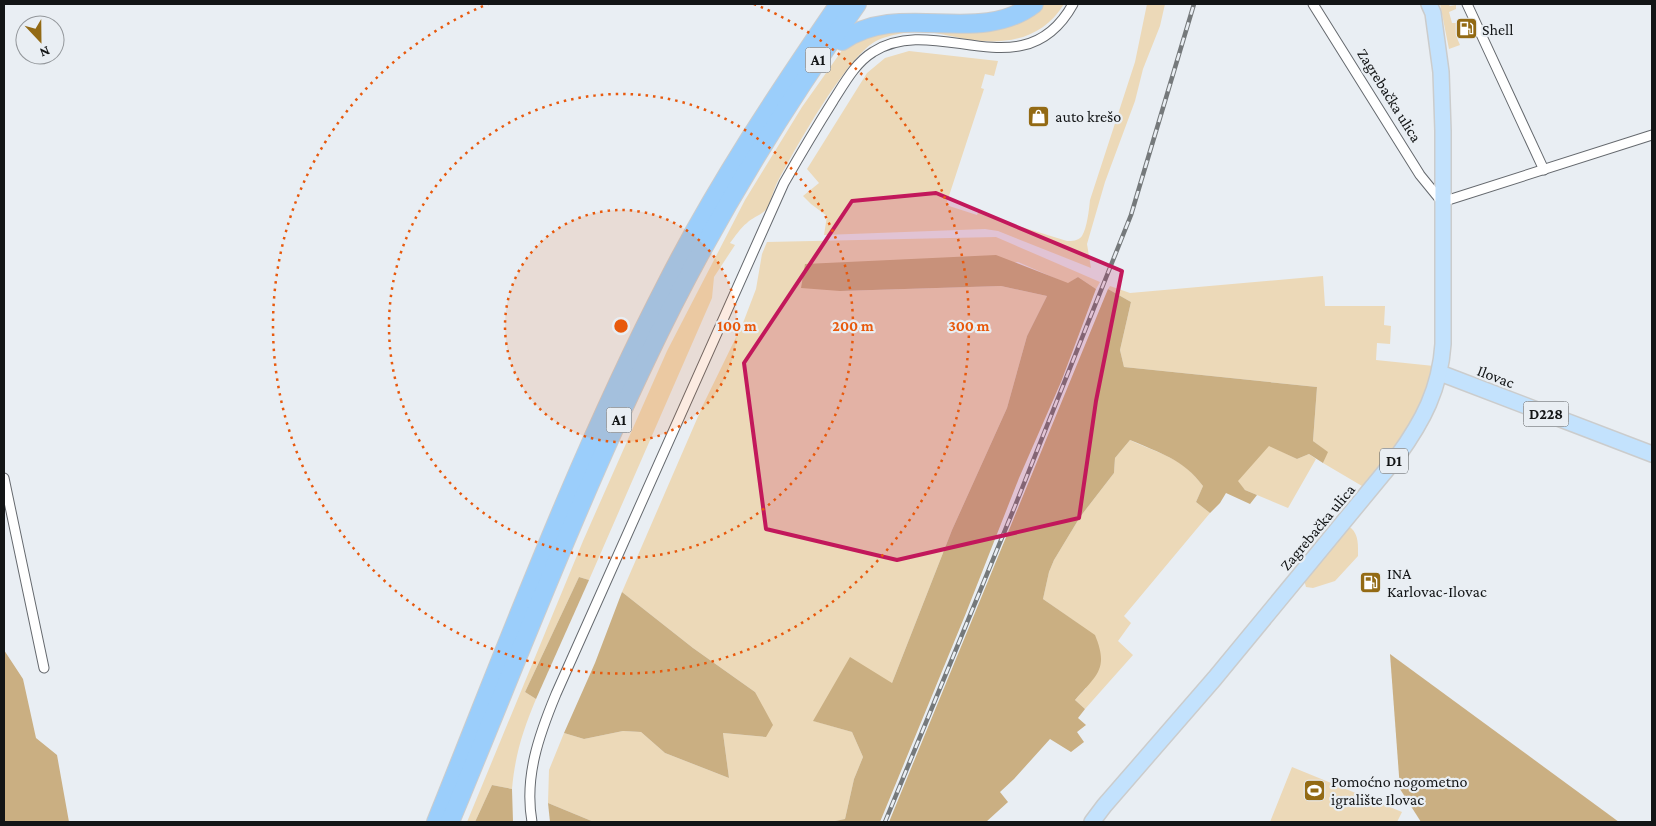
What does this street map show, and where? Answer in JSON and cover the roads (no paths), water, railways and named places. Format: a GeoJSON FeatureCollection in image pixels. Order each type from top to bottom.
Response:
{"type":"FeatureCollection","features":[{"type":"Feature","properties":{"kind":"highway"},"geometry":{"type":"LineString","coordinates":[[782,87],[786,64],[828,4]]}},
{"type":"Feature","properties":{"kind":"highway","name":"A1"},"geometry":{"type":"LineString","coordinates":[[436,822],[582,464],[668,280],[703,217],[782,87],[839,4]]}},
{"type":"Feature","properties":{"kind":"highway","name":"A1"},"geometry":{"type":"LineString","coordinates":[[450,822],[590,486],[646,360],[714,228],[779,118],[857,4]]}},
{"type":"Feature","properties":{"kind":"highway"},"geometry":{"type":"LineString","coordinates":[[779,118],[798,104],[845,36],[868,17],[894,7],[909,6],[982,16],[1005,16],[1023,11],[1034,4]]}},
{"type":"Feature","properties":{"kind":"highway"},"geometry":{"type":"LineString","coordinates":[[964,7],[982,16]]}},
{"type":"Feature","properties":{"kind":"main road","name":"Zagrebačka ulica"},"geometry":{"type":"LineString","coordinates":[[1092,822],[1215,678],[1397,457],[1424,415],[1440,373],[1444,319],[1442,202],[1444,132],[1441,72],[1433,13],[1429,4]]}},
{"type":"Feature","properties":{"kind":"main road","name":"Ilovac"},"geometry":{"type":"LineString","coordinates":[[1440,373],[1652,454]]}},
{"type":"Feature","properties":{"kind":"street"},"geometry":{"type":"LineString","coordinates":[[532,822],[529,807],[530,780],[534,756],[543,724],[784,183],[813,132],[851,74],[871,53],[887,44],[911,39],[995,48],[1019,46],[1047,34],[1064,17],[1072,4]]}},
{"type":"Feature","properties":{"kind":"street","name":"Zagrebačka ulica"},"geometry":{"type":"LineString","coordinates":[[1312,4],[1420,175],[1442,202]]}},
{"type":"Feature","properties":{"kind":"street"},"geometry":{"type":"LineString","coordinates":[[1467,4],[1544,170]]}},
{"type":"Feature","properties":{"kind":"street"},"geometry":{"type":"LineString","coordinates":[[1442,202],[1652,135]]}},
{"type":"Feature","properties":{"kind":"street"},"geometry":{"type":"LineString","coordinates":[[4,478],[44,668]]}},
{"type":"Feature","properties":{"kind":"railway"},"geometry":{"type":"LineString","coordinates":[[885,822],[1015,506],[1131,215],[1194,4]]}},
{"type":"Feature","properties":{"kind":"place","name":"Shell"},"geometry":{"type":"Point","coordinates":[1466,29]}},
{"type":"Feature","properties":{"kind":"place","name":"auto krešo"},"geometry":{"type":"Point","coordinates":[1039,116]}},
{"type":"Feature","properties":{"kind":"place","name":"INA Karlovac-Ilovac"},"geometry":{"type":"Point","coordinates":[1371,582]}},
{"type":"Feature","properties":{"kind":"place","name":"Pomoćno nogometno igralište Ilovac"},"geometry":{"type":"Point","coordinates":[1315,790]}}]}
